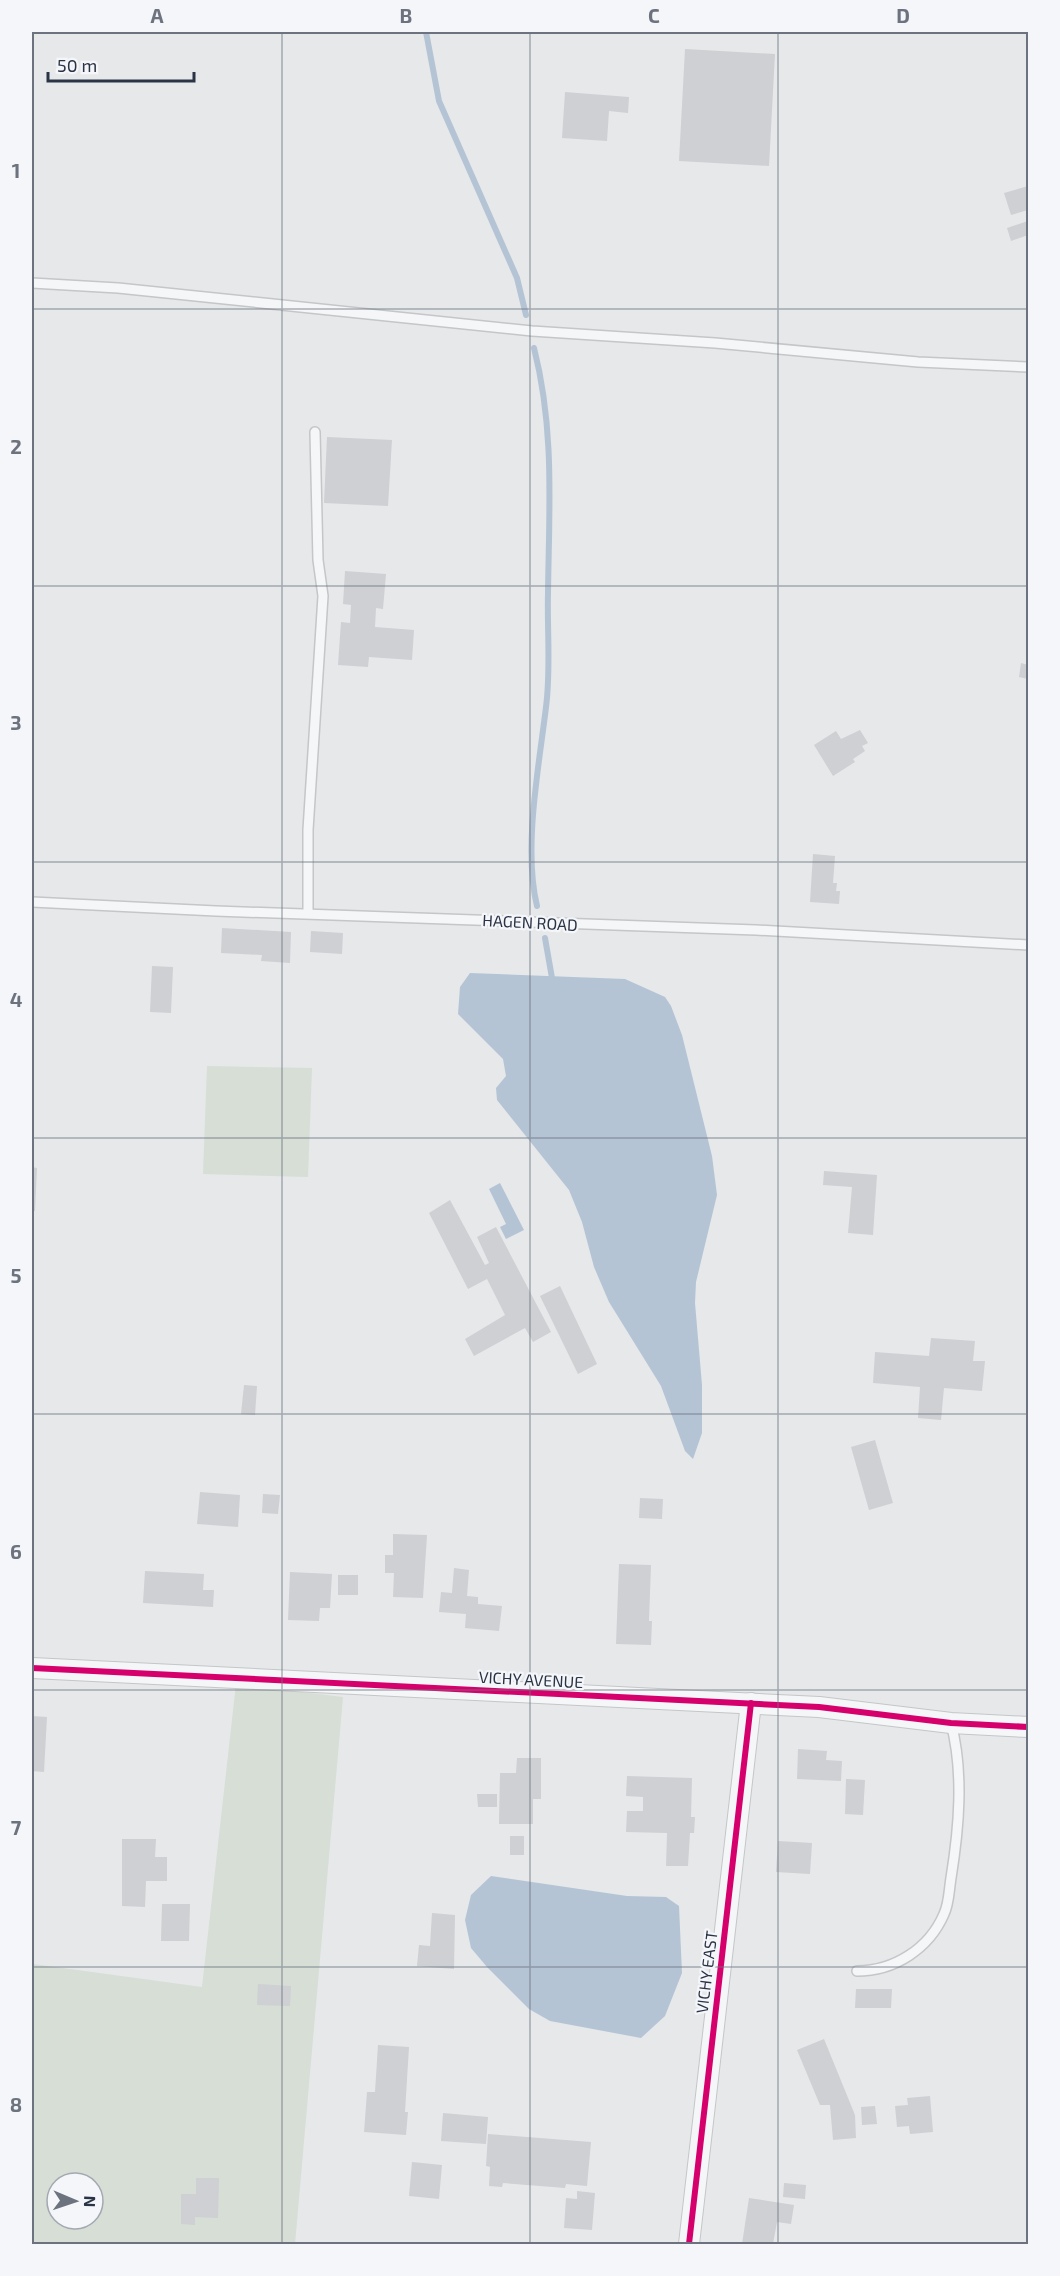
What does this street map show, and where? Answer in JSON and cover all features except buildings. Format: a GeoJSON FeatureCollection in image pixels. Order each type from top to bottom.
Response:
{"type":"FeatureCollection","features":[{"type":"Feature","properties":{"kind":"street","name":"VICHY AVENUE"},"geometry":{"type":"LineString","coordinates":[[32,1668],[819,1707],[951,1723],[1029,1727]]}},
{"type":"Feature","properties":{"kind":"street","name":"VICHY EAST"},"geometry":{"type":"LineString","coordinates":[[689,2244],[751,1703]]}},
{"type":"Feature","properties":{"kind":"lane"},"geometry":{"type":"LineString","coordinates":[[32,283],[118,288],[532,331],[715,343],[918,362],[1029,367]]}},
{"type":"Feature","properties":{"kind":"lane"},"geometry":{"type":"LineString","coordinates":[[308,914],[308,830],[323,596],[318,560],[315,432]]}},
{"type":"Feature","properties":{"kind":"lane","name":"HAGEN ROAD"},"geometry":{"type":"LineString","coordinates":[[32,902],[756,930],[1029,945]]}},
{"type":"Feature","properties":{"kind":"lane"},"geometry":{"type":"LineString","coordinates":[[857,1971],[878,1971],[909,1955],[935,1930],[945,1913],[954,1855],[959,1791],[958,1755],[951,1723]]}},
{"type":"Feature","properties":{"kind":"shaded area"},"geometry":{"type":"Polygon","coordinates":[[[207,1066],[312,1068],[308,1177],[203,1174],[207,1066]]]}},
{"type":"Feature","properties":{"kind":"shaded area"},"geometry":{"type":"Polygon","coordinates":[[[236,1684],[343,1697],[295,2244],[32,2244],[33,1964],[202,1987],[236,1684]]]}},
{"type":"Feature","properties":{"kind":"water"},"geometry":{"type":"Polygon","coordinates":[[[470,973],[625,979],[665,997],[671,1006],[682,1035],[712,1156],[717,1195],[696,1282],[695,1303],[702,1385],[702,1433],[693,1459],[685,1451],[661,1386],[609,1302],[594,1267],[582,1222],[569,1190],[497,1100],[496,1088],[506,1076],[503,1059],[458,1014],[460,987],[470,973]]]}},
{"type":"Feature","properties":{"kind":"water"},"geometry":{"type":"Polygon","coordinates":[[[500,1183],[524,1230],[506,1239],[500,1227],[506,1224],[489,1189],[500,1183]]]}},
{"type":"Feature","properties":{"kind":"water"},"geometry":{"type":"Polygon","coordinates":[[[491,1876],[627,1896],[666,1897],[679,1906],[682,1973],[665,2016],[641,2038],[550,2021],[529,2009],[471,1948],[465,1920],[471,1895],[491,1876]]]}},
{"type":"Feature","properties":{"kind":"waterway"},"geometry":{"type":"LineString","coordinates":[[426,32],[439,101],[517,278],[526,315]]}},
{"type":"Feature","properties":{"kind":"waterway"},"geometry":{"type":"LineString","coordinates":[[534,348],[545,409],[550,500],[548,679],[532,833],[533,883],[537,906]]}},
{"type":"Feature","properties":{"kind":"waterway"},"geometry":{"type":"LineString","coordinates":[[545,938],[552,978]]}},
{"type":"Feature","properties":{"kind":"cycle path"},"geometry":{"type":"LineString","coordinates":[[32,1668],[819,1707],[951,1723],[1028,1727]]}},
{"type":"Feature","properties":{"kind":"cycle path"},"geometry":{"type":"LineString","coordinates":[[689,2244],[751,1703]]}}]}
